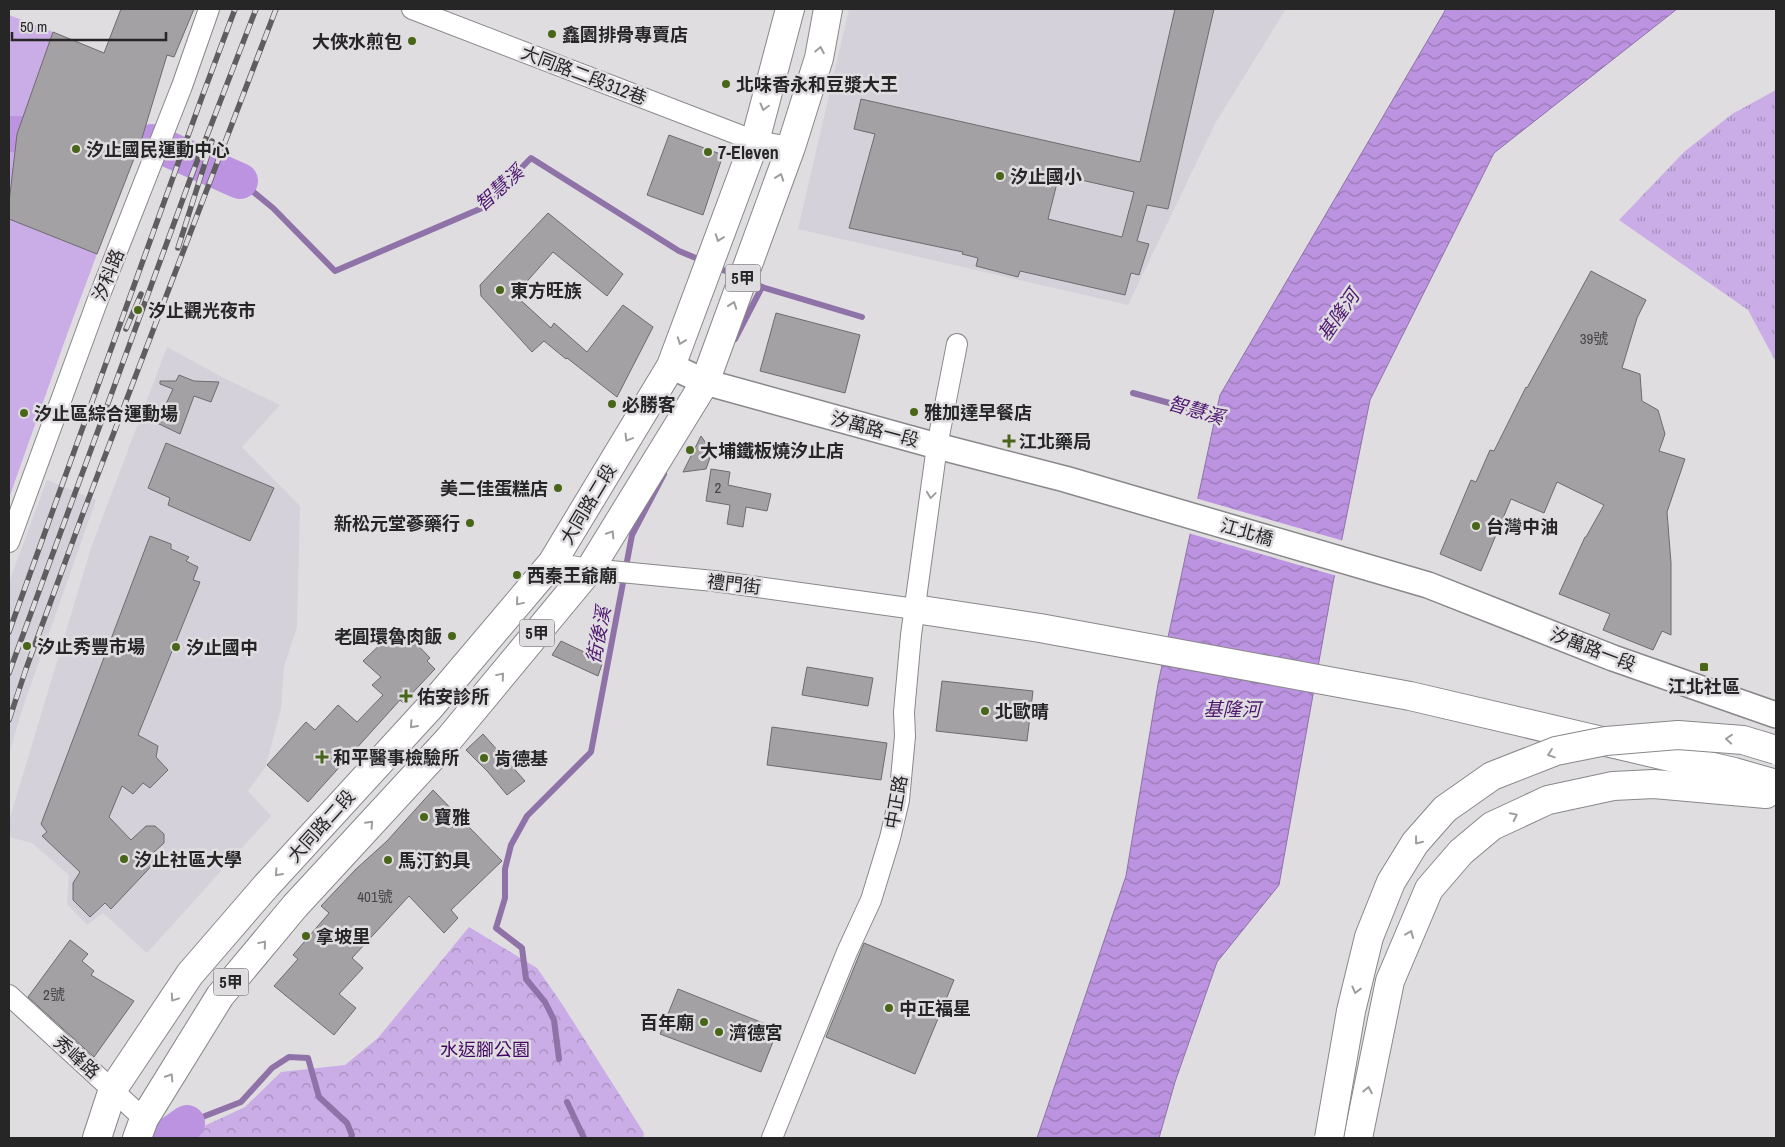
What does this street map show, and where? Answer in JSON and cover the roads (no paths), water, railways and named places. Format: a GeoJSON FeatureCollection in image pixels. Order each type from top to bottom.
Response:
{"type":"FeatureCollection","features":[{"type":"Feature","properties":{"kind":"main road","name":"大同路二段"},"geometry":{"type":"LineString","coordinates":[[97,1138],[113,1089],[190,974],[311,837],[431,706],[552,563],[671,366],[755,141],[790,9]]}},
{"type":"Feature","properties":{"kind":"main road","name":"大同路二段"},"geometry":{"type":"LineString","coordinates":[[141,1128],[220,996],[295,906],[450,739],[590,569],[712,384],[716,350],[791,147],[819,58],[828,9]]}},
{"type":"Feature","properties":{"kind":"main road"},"geometry":{"type":"LineString","coordinates":[[915,608],[1040,628],[1410,696],[1734,772],[1776,784]]}},
{"type":"Feature","properties":{"kind":"main road"},"geometry":{"type":"LineString","coordinates":[[1329,1138],[1351,1011],[1369,937],[1391,882],[1415,843],[1445,809],[1492,776],[1556,751],[1606,741],[1678,735],[1742,740],[1776,750]]}},
{"type":"Feature","properties":{"kind":"main road"},"geometry":{"type":"LineString","coordinates":[[1358,1138],[1390,982],[1429,889],[1461,852],[1492,826],[1548,800],[1613,786],[1654,784],[1776,795]]}},
{"type":"Feature","properties":{"kind":"main road"},"geometry":{"type":"LineString","coordinates":[[311,837],[337,860]]}},
{"type":"Feature","properties":{"kind":"street","name":"汐科路"},"geometry":{"type":"LineString","coordinates":[[9,542],[97,302],[182,86],[209,9]]}},
{"type":"Feature","properties":{"kind":"street","name":"大同路二段312巷"},"geometry":{"type":"LineString","coordinates":[[412,9],[755,141],[791,147]]}},
{"type":"Feature","properties":{"kind":"street","name":"中正路"},"geometry":{"type":"LineString","coordinates":[[772,1138],[847,952],[871,900],[890,838],[899,800],[911,636],[937,446],[957,344]]}},
{"type":"Feature","properties":{"kind":"street","name":"汐萬路一段"},"geometry":{"type":"LineString","coordinates":[[671,366],[712,384],[1082,484]]}},
{"type":"Feature","properties":{"kind":"street","name":"江北橋"},"geometry":{"type":"LineString","coordinates":[[1082,484],[1412,580]]}},
{"type":"Feature","properties":{"kind":"street","name":"禮門街"},"geometry":{"type":"LineString","coordinates":[[552,563],[590,569],[714,581],[915,608]]}},
{"type":"Feature","properties":{"kind":"street","name":"汐萬路一段"},"geometry":{"type":"LineString","coordinates":[[1412,580],[1466,598],[1613,658],[1776,715]]}},
{"type":"Feature","properties":{"kind":"street","name":"秀峰路"},"geometry":{"type":"LineString","coordinates":[[9,995],[113,1089],[141,1128]]}},
{"type":"Feature","properties":{"kind":"water","name":"基隆河"},"geometry":{"type":"Polygon","coordinates":[[[1446,9],[1677,9],[1494,153],[1370,400],[1333,583],[1279,885],[1217,962],[1175,1082],[1159,1138],[1037,1138],[1126,876],[1158,684],[1220,395],[1446,9]]]}},
{"type":"Feature","properties":{"kind":"waterway","name":"智慧溪"},"geometry":{"type":"LineString","coordinates":[[9,134],[67,135]]}},
{"type":"Feature","properties":{"kind":"waterway","name":"智慧溪"},"geometry":{"type":"LineString","coordinates":[[152,142],[240,181]]}},
{"type":"Feature","properties":{"kind":"waterway","name":"智慧溪"},"geometry":{"type":"LineString","coordinates":[[240,181],[273,208],[335,271],[482,208],[531,158],[679,251],[703,261]]}},
{"type":"Feature","properties":{"kind":"waterway","name":"智慧溪"},"geometry":{"type":"LineString","coordinates":[[714,266],[737,276]]}},
{"type":"Feature","properties":{"kind":"waterway","name":"智慧溪"},"geometry":{"type":"LineString","coordinates":[[749,281],[762,287],[862,317]]}},
{"type":"Feature","properties":{"kind":"waterway","name":"街後溪"},"geometry":{"type":"LineString","coordinates":[[735,339],[762,287]]}},
{"type":"Feature","properties":{"kind":"waterway","name":"智慧溪"},"geometry":{"type":"LineString","coordinates":[[1133,393],[1224,418]]}},
{"type":"Feature","properties":{"kind":"waterway","name":"街後溪"},"geometry":{"type":"LineString","coordinates":[[559,1059],[554,1020],[545,1002],[526,979],[522,948],[496,928],[505,898],[505,869],[511,845],[527,816],[591,752],[632,535],[664,474]]}},
{"type":"Feature","properties":{"kind":"waterway"},"geometry":{"type":"LineString","coordinates":[[187,1123],[241,1102],[272,1068],[289,1057],[308,1058],[319,1097],[347,1123],[352,1135],[351,1138]]}},
{"type":"Feature","properties":{"kind":"waterway"},"geometry":{"type":"LineString","coordinates":[[567,1102],[584,1138]]}},
{"type":"Feature","properties":{"kind":"waterway"},"geometry":{"type":"LineString","coordinates":[[166,1138],[187,1123]]}},
{"type":"Feature","properties":{"kind":"railway"},"geometry":{"type":"LineString","coordinates":[[9,632],[235,9]]}},
{"type":"Feature","properties":{"kind":"railway"},"geometry":{"type":"LineString","coordinates":[[9,673],[191,177],[256,9]]}},
{"type":"Feature","properties":{"kind":"railway"},"geometry":{"type":"LineString","coordinates":[[9,720],[82,516],[276,9]]}},
{"type":"Feature","properties":{"kind":"railway"},"geometry":{"type":"LineString","coordinates":[[178,248],[212,141]]}},
{"type":"Feature","properties":{"kind":"railway"},"geometry":{"type":"LineString","coordinates":[[126,329],[141,294]]}},
{"type":"Feature","properties":{"kind":"place","name":"鑫園排骨專賣店"},"geometry":{"type":"Point","coordinates":[552,34]}},
{"type":"Feature","properties":{"kind":"place","name":"大俠水煎包"},"geometry":{"type":"Point","coordinates":[412,41]}},
{"type":"Feature","properties":{"kind":"place","name":"北味香永和豆漿大王"},"geometry":{"type":"Point","coordinates":[726,84]}},
{"type":"Feature","properties":{"kind":"place","name":"汐止國民運動中心"},"geometry":{"type":"Point","coordinates":[76,149]}},
{"type":"Feature","properties":{"kind":"place","name":"7-Eleven"},"geometry":{"type":"Point","coordinates":[708,152]}},
{"type":"Feature","properties":{"kind":"place","name":"汐止國小"},"geometry":{"type":"Point","coordinates":[1000,176]}},
{"type":"Feature","properties":{"kind":"place","name":"東方旺族"},"geometry":{"type":"Point","coordinates":[500,290]}},
{"type":"Feature","properties":{"kind":"place","name":"汐止觀光夜市"},"geometry":{"type":"Point","coordinates":[138,310]}},
{"type":"Feature","properties":{"kind":"place","name":"必勝客"},"geometry":{"type":"Point","coordinates":[612,404]}},
{"type":"Feature","properties":{"kind":"place","name":"雅加達早餐店"},"geometry":{"type":"Point","coordinates":[914,412]}},
{"type":"Feature","properties":{"kind":"place","name":"汐止區綜合運動場"},"geometry":{"type":"Point","coordinates":[24,413]}},
{"type":"Feature","properties":{"kind":"place","name":"江北藥局"},"geometry":{"type":"Point","coordinates":[1009,441]}},
{"type":"Feature","properties":{"kind":"place","name":"大埔鐵板燒汐止店"},"geometry":{"type":"Point","coordinates":[690,450]}},
{"type":"Feature","properties":{"kind":"place","name":"美二佳蛋糕店"},"geometry":{"type":"Point","coordinates":[558,488]}},
{"type":"Feature","properties":{"kind":"place","name":"新松元堂蔘藥行"},"geometry":{"type":"Point","coordinates":[470,523]}},
{"type":"Feature","properties":{"kind":"place","name":"台灣中油"},"geometry":{"type":"Point","coordinates":[1476,526]}},
{"type":"Feature","properties":{"kind":"place","name":"西秦王爺廟"},"geometry":{"type":"Point","coordinates":[517,575]}},
{"type":"Feature","properties":{"kind":"place","name":"老圓環魯肉飯"},"geometry":{"type":"Point","coordinates":[452,636]}},
{"type":"Feature","properties":{"kind":"place","name":"汐止秀豐市場"},"geometry":{"type":"Point","coordinates":[27,646]}},
{"type":"Feature","properties":{"kind":"place","name":"汐止國中"},"geometry":{"type":"Point","coordinates":[176,647]}},
{"type":"Feature","properties":{"kind":"place","name":"江北社區"},"geometry":{"type":"Point","coordinates":[1704,667]}},
{"type":"Feature","properties":{"kind":"place","name":"佑安診所"},"geometry":{"type":"Point","coordinates":[406,696]}},
{"type":"Feature","properties":{"kind":"place","name":"北歐晴"},"geometry":{"type":"Point","coordinates":[985,711]}},
{"type":"Feature","properties":{"kind":"place","name":"和平醫事檢驗所"},"geometry":{"type":"Point","coordinates":[322,757]}},
{"type":"Feature","properties":{"kind":"place","name":"肯德基"},"geometry":{"type":"Point","coordinates":[484,758]}},
{"type":"Feature","properties":{"kind":"place","name":"寶雅"},"geometry":{"type":"Point","coordinates":[424,817]}},
{"type":"Feature","properties":{"kind":"place","name":"汐止社區大學"},"geometry":{"type":"Point","coordinates":[124,859]}},
{"type":"Feature","properties":{"kind":"place","name":"馬汀釣具"},"geometry":{"type":"Point","coordinates":[388,860]}},
{"type":"Feature","properties":{"kind":"place","name":"拿坡里"},"geometry":{"type":"Point","coordinates":[306,936]}},
{"type":"Feature","properties":{"kind":"place","name":"中正福星"},"geometry":{"type":"Point","coordinates":[889,1008]}},
{"type":"Feature","properties":{"kind":"place","name":"百年廟"},"geometry":{"type":"Point","coordinates":[704,1022]}},
{"type":"Feature","properties":{"kind":"place","name":"濟德宮"},"geometry":{"type":"Point","coordinates":[719,1032]}},
{"type":"Feature","properties":{"kind":"park label","name":"水返腳公園"},"geometry":{"type":"Point","coordinates":[485,1049]}}]}
